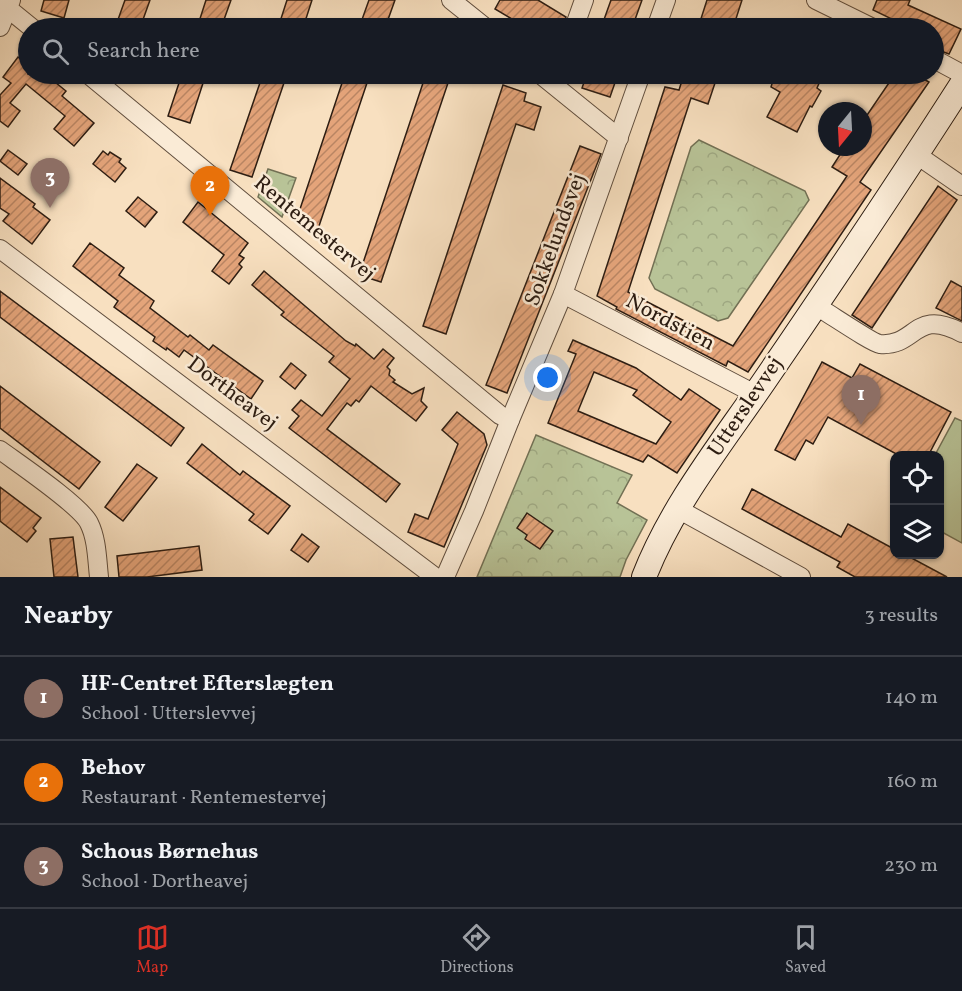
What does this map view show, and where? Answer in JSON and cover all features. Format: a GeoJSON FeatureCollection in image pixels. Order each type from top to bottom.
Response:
{"type":"FeatureCollection","features":[{"type":"Feature","properties":{"kind":"street"},"geometry":{"type":"LineString","coordinates":[[451,0],[474,18]]}},
{"type":"Feature","properties":{"kind":"street"},"geometry":{"type":"LineString","coordinates":[[578,18],[584,0]]}},
{"type":"Feature","properties":{"kind":"street"},"geometry":{"type":"LineString","coordinates":[[660,18],[666,0]]}},
{"type":"Feature","properties":{"kind":"street"},"geometry":{"type":"LineString","coordinates":[[826,2],[855,18]]}},
{"type":"Feature","properties":{"kind":"street"},"geometry":{"type":"LineString","coordinates":[[0,27],[6,4],[21,18]]}},
{"type":"Feature","properties":{"kind":"street"},"geometry":{"type":"LineString","coordinates":[[944,65],[962,74]]}},
{"type":"Feature","properties":{"kind":"street","name":"Rentemestervej"},"geometry":{"type":"LineString","coordinates":[[100,84],[500,415],[510,420]]}},
{"type":"Feature","properties":{"kind":"street"},"geometry":{"type":"LineString","coordinates":[[558,84],[619,138]]}},
{"type":"Feature","properties":{"kind":"street","name":"Sokkelundsvej"},"geometry":{"type":"LineString","coordinates":[[444,577],[474,511],[563,294],[638,84]]}},
{"type":"Feature","properties":{"kind":"street","name":"Utterslevvej"},"geometry":{"type":"LineString","coordinates":[[644,577],[653,553],[678,509],[917,155],[962,84]]}},
{"type":"Feature","properties":{"kind":"street"},"geometry":{"type":"LineString","coordinates":[[917,155],[962,186]]}},
{"type":"Feature","properties":{"kind":"street","name":"Dortheavej"},"geometry":{"type":"LineString","coordinates":[[0,249],[435,577]]}},
{"type":"Feature","properties":{"kind":"street","name":"Nordstien"},"geometry":{"type":"LineString","coordinates":[[563,294],[755,394]]}},
{"type":"Feature","properties":{"kind":"street"},"geometry":{"type":"LineString","coordinates":[[816,306],[878,344],[897,342],[926,324],[947,325],[962,333]]}},
{"type":"Feature","properties":{"kind":"street"},"geometry":{"type":"LineString","coordinates":[[0,450],[76,507],[88,520],[95,536],[99,577]]}},
{"type":"Feature","properties":{"kind":"street"},"geometry":{"type":"LineString","coordinates":[[678,509],[801,577]]}},
{"type":"Feature","properties":{"kind":"green space"},"geometry":{"type":"Polygon","coordinates":[[[699,140],[805,191],[809,200],[728,318],[718,321],[655,289],[649,278],[691,147],[699,140]]]}},
{"type":"Feature","properties":{"kind":"green space"},"geometry":{"type":"Polygon","coordinates":[[[268,169],[296,178],[282,217],[258,197],[268,169]]]}},
{"type":"Feature","properties":{"kind":"green space"},"geometry":{"type":"Polygon","coordinates":[[[955,418],[962,421],[962,543],[944,533],[944,451],[937,451],[955,418]]]}},
{"type":"Feature","properties":{"kind":"green space"},"geometry":{"type":"Polygon","coordinates":[[[536,435],[632,475],[617,503],[647,520],[626,560],[620,577],[477,577],[536,435]]]}},
{"type":"Feature","properties":{"kind":"building"},"geometry":{"type":"Polygon","coordinates":[[[44,0],[69,0],[64,18],[41,11],[44,0]]]}},
{"type":"Feature","properties":{"kind":"building"},"geometry":{"type":"Polygon","coordinates":[[[125,0],[150,0],[144,18],[119,18],[125,0]]]}},
{"type":"Feature","properties":{"kind":"building"},"geometry":{"type":"Polygon","coordinates":[[[206,0],[231,0],[225,18],[200,18],[206,0]]]}},
{"type":"Feature","properties":{"kind":"building"},"geometry":{"type":"Polygon","coordinates":[[[287,0],[312,0],[306,18],[281,18],[287,0]]]}},
{"type":"Feature","properties":{"kind":"building"},"geometry":{"type":"Polygon","coordinates":[[[369,0],[395,0],[389,18],[363,18],[369,0]]]}},
{"type":"Feature","properties":{"kind":"building"},"geometry":{"type":"Polygon","coordinates":[[[500,0],[538,0],[566,17],[510,18],[495,9],[500,0]]]}},
{"type":"Feature","properties":{"kind":"building"},"geometry":{"type":"Polygon","coordinates":[[[611,0],[642,0],[636,18],[605,18],[611,0]]]}},
{"type":"Feature","properties":{"kind":"building"},"geometry":{"type":"Polygon","coordinates":[[[707,0],[742,0],[736,18],[701,18],[707,0]]]}},
{"type":"Feature","properties":{"kind":"building"},"geometry":{"type":"Polygon","coordinates":[[[877,0],[910,0],[908,5],[937,18],[890,18],[873,10],[877,0]]]}},
{"type":"Feature","properties":{"kind":"building"},"geometry":{"type":"Polygon","coordinates":[[[944,21],[961,29],[949,54],[944,52],[944,21]]]}},
{"type":"Feature","properties":{"kind":"building"},"geometry":{"type":"Polygon","coordinates":[[[18,57],[18,84],[26,84],[10,103],[20,111],[8,127],[0,121],[0,95],[11,83],[3,77],[18,57]]]}},
{"type":"Feature","properties":{"kind":"building"},"geometry":{"type":"Polygon","coordinates":[[[26,84],[57,84],[66,91],[62,96],[94,123],[74,146],[54,129],[65,116],[26,84]]]}},
{"type":"Feature","properties":{"kind":"building"},"geometry":{"type":"Polygon","coordinates":[[[179,84],[203,84],[190,123],[168,116],[179,84]]]}},
{"type":"Feature","properties":{"kind":"building"},"geometry":{"type":"Polygon","coordinates":[[[260,84],[284,84],[252,177],[230,170],[260,84]]]}},
{"type":"Feature","properties":{"kind":"building"},"geometry":{"type":"Polygon","coordinates":[[[342,84],[367,84],[318,229],[296,221],[342,84]]]}},
{"type":"Feature","properties":{"kind":"building"},"geometry":{"type":"Polygon","coordinates":[[[423,84],[448,84],[381,282],[359,275],[423,84]]]}},
{"type":"Feature","properties":{"kind":"building"},"geometry":{"type":"Polygon","coordinates":[[[583,84],[615,84],[610,97],[582,88],[583,84]]]}},
{"type":"Feature","properties":{"kind":"building"},"geometry":{"type":"Polygon","coordinates":[[[681,84],[715,84],[708,104],[691,98],[628,292],[733,346],[847,176],[832,167],[839,156],[872,156],[872,108],[888,84],[928,84],[860,182],[871,190],[748,372],[728,361],[726,366],[616,309],[617,307],[597,296],[665,87],[679,90],[681,84]]]}},
{"type":"Feature","properties":{"kind":"building"},"geometry":{"type":"Polygon","coordinates":[[[772,84],[819,84],[817,88],[821,91],[812,107],[810,106],[797,132],[767,117],[780,92],[771,87],[772,84]]]}},
{"type":"Feature","properties":{"kind":"building"},"geometry":{"type":"Polygon","coordinates":[[[503,85],[526,93],[524,101],[541,107],[534,130],[516,124],[446,334],[423,326],[503,85]]]}},
{"type":"Feature","properties":{"kind":"building"},"geometry":{"type":"Polygon","coordinates":[[[580,146],[601,154],[507,393],[486,385],[580,146]]]}},
{"type":"Feature","properties":{"kind":"building"},"geometry":{"type":"Polygon","coordinates":[[[8,150],[27,164],[18,175],[0,161],[8,150]]]}},
{"type":"Feature","properties":{"kind":"building"},"geometry":{"type":"Polygon","coordinates":[[[103,151],[108,155],[110,152],[121,159],[119,162],[126,168],[115,182],[93,164],[103,151]]]}},
{"type":"Feature","properties":{"kind":"building"},"geometry":{"type":"Polygon","coordinates":[[[0,178],[35,204],[33,207],[50,220],[32,244],[3,221],[9,214],[0,208],[0,178]]]}},
{"type":"Feature","properties":{"kind":"building"},"geometry":{"type":"Polygon","coordinates":[[[938,186],[957,200],[872,328],[852,315],[938,186]]]}},
{"type":"Feature","properties":{"kind":"building"},"geometry":{"type":"Polygon","coordinates":[[[138,197],[157,212],[145,227],[126,211],[138,197]]]}},
{"type":"Feature","properties":{"kind":"building"},"geometry":{"type":"Polygon","coordinates":[[[198,202],[248,243],[239,255],[244,258],[239,264],[242,267],[229,284],[212,271],[224,255],[183,222],[198,202]]]}},
{"type":"Feature","properties":{"kind":"building"},"geometry":{"type":"Polygon","coordinates":[[[90,243],[124,268],[119,275],[154,301],[150,308],[188,337],[190,335],[209,350],[213,345],[263,381],[251,399],[184,350],[179,357],[167,348],[166,350],[153,341],[155,337],[114,307],[118,301],[73,266],[90,243]]]}},
{"type":"Feature","properties":{"kind":"building"},"geometry":{"type":"Polygon","coordinates":[[[264,271],[346,341],[355,346],[356,344],[374,359],[383,349],[394,358],[387,367],[390,370],[389,375],[395,380],[393,382],[412,394],[424,388],[421,401],[427,407],[416,421],[371,386],[359,402],[356,400],[351,406],[347,403],[327,429],[400,484],[386,502],[289,428],[299,416],[292,410],[301,400],[322,416],[350,379],[329,362],[334,356],[281,315],[284,312],[252,285],[264,271]]]}},
{"type":"Feature","properties":{"kind":"building"},"geometry":{"type":"Polygon","coordinates":[[[951,281],[962,287],[962,321],[936,308],[951,281]]]}},
{"type":"Feature","properties":{"kind":"building"},"geometry":{"type":"Polygon","coordinates":[[[0,291],[184,428],[171,446],[0,317],[0,291]]]}},
{"type":"Feature","properties":{"kind":"building"},"geometry":{"type":"Polygon","coordinates":[[[573,340],[636,368],[681,400],[689,389],[720,410],[677,473],[648,455],[643,462],[548,423],[576,354],[568,351],[573,340]],[[594,372],[578,411],[656,444],[671,422],[633,395],[637,390],[594,372]]]}},
{"type":"Feature","properties":{"kind":"building"},"geometry":{"type":"Polygon","coordinates":[[[822,362],[852,378],[860,364],[951,412],[931,451],[891,451],[828,417],[813,444],[806,440],[795,460],[775,450],[822,362]]]}},
{"type":"Feature","properties":{"kind":"building"},"geometry":{"type":"Polygon","coordinates":[[[291,363],[306,375],[295,389],[280,377],[291,363]]]}},
{"type":"Feature","properties":{"kind":"building"},"geometry":{"type":"Polygon","coordinates":[[[0,386],[100,462],[79,489],[0,428],[0,386]]]}},
{"type":"Feature","properties":{"kind":"building"},"geometry":{"type":"Polygon","coordinates":[[[457,412],[484,434],[487,445],[444,547],[408,532],[415,514],[428,519],[458,444],[442,430],[457,412]]]}},
{"type":"Feature","properties":{"kind":"building"},"geometry":{"type":"Polygon","coordinates":[[[202,444],[240,475],[243,471],[290,506],[268,534],[249,520],[254,514],[187,463],[202,444]]]}},
{"type":"Feature","properties":{"kind":"building"},"geometry":{"type":"Polygon","coordinates":[[[137,464],[157,478],[123,521],[105,507],[137,464]]]}},
{"type":"Feature","properties":{"kind":"building"},"geometry":{"type":"Polygon","coordinates":[[[0,487],[41,518],[33,528],[36,531],[27,542],[0,521],[0,487]]]}},
{"type":"Feature","properties":{"kind":"building"},"geometry":{"type":"Polygon","coordinates":[[[752,489],[841,537],[848,524],[890,547],[890,559],[913,559],[947,577],[855,577],[837,567],[840,562],[742,509],[752,489]]]}},
{"type":"Feature","properties":{"kind":"building"},"geometry":{"type":"Polygon","coordinates":[[[527,513],[553,531],[540,549],[525,539],[527,535],[517,528],[527,513]]]}},
{"type":"Feature","properties":{"kind":"building"},"geometry":{"type":"Polygon","coordinates":[[[302,534],[319,547],[308,562],[291,550],[302,534]]]}},
{"type":"Feature","properties":{"kind":"building"},"geometry":{"type":"Polygon","coordinates":[[[73,537],[78,577],[54,577],[50,539],[73,537]]]}},
{"type":"Feature","properties":{"kind":"building"},"geometry":{"type":"Polygon","coordinates":[[[199,546],[202,570],[147,577],[119,577],[117,556],[199,546]]]}},
{"type":"Feature","properties":{"kind":"place","name":"Schous Børnehus"},"geometry":{"type":"Point","coordinates":[50,208]}},
{"type":"Feature","properties":{"kind":"place","name":"Behov"},"geometry":{"type":"Point","coordinates":[210,216]}},
{"type":"Feature","properties":{"kind":"place","name":"HF-Centret Efterslægten"},"geometry":{"type":"Point","coordinates":[861,425]}}]}
